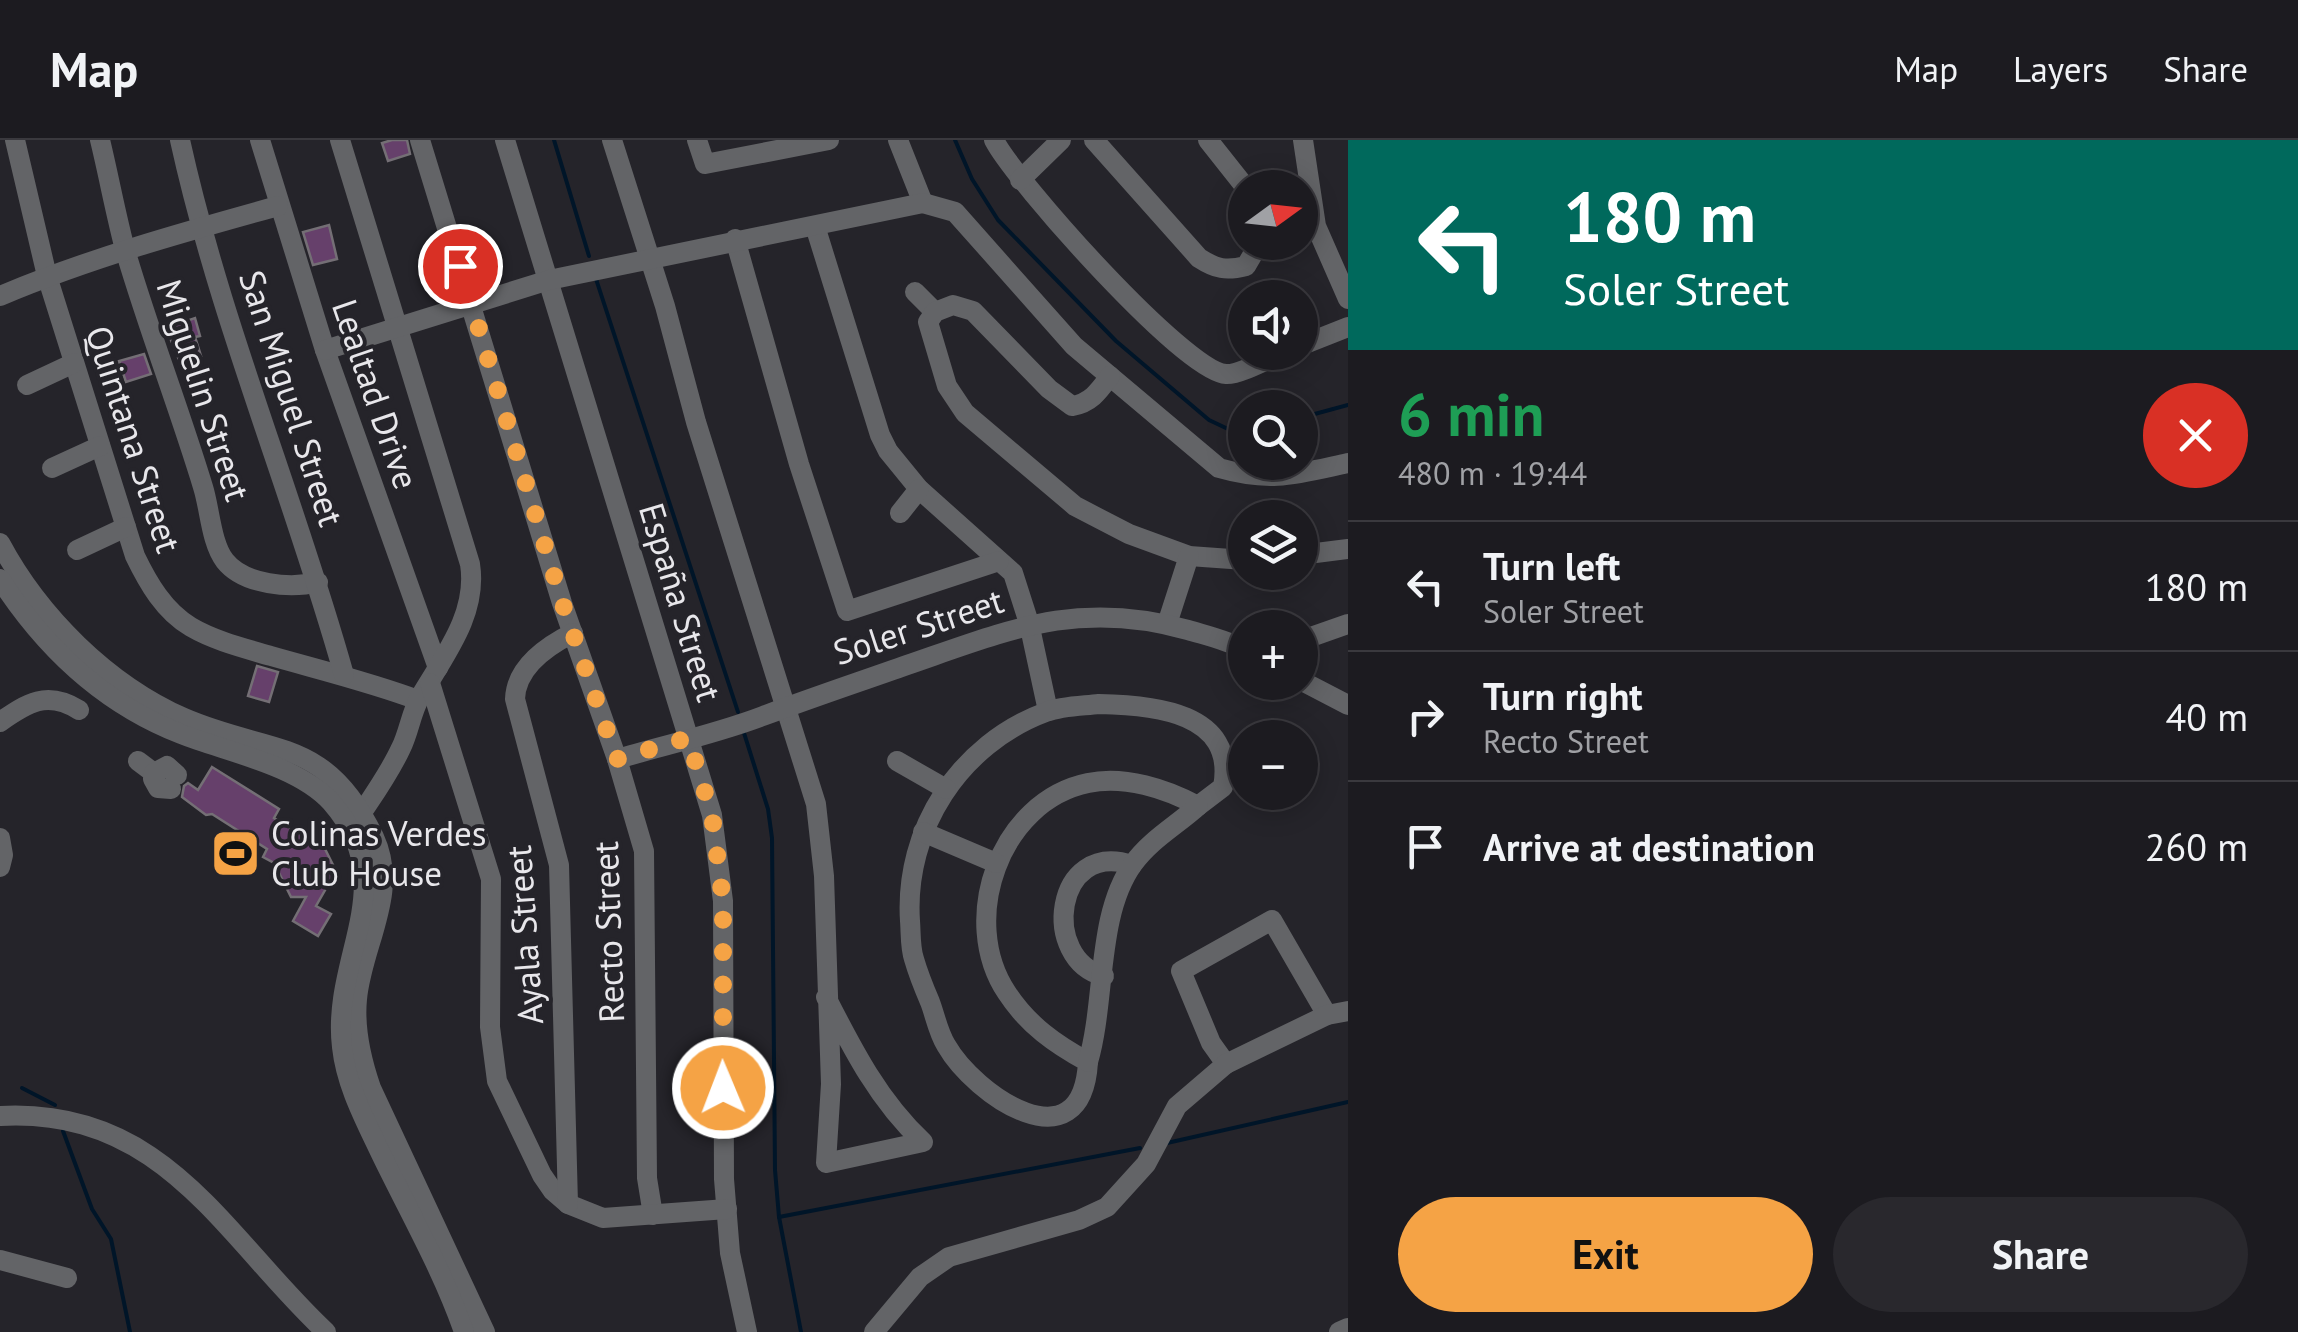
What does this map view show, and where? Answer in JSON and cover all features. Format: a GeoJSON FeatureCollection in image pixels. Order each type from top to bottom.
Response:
{"type":"FeatureCollection","features":[{"type":"Feature","properties":{"kind":"street","name":"Quintana Street"},"geometry":{"type":"LineString","coordinates":[[15,140],[74,363],[134,556],[149,585],[168,609],[190,626],[223,641],[344,675],[429,684]]}},
{"type":"Feature","properties":{"kind":"street","name":"Miguelin Street"},"geometry":{"type":"LineString","coordinates":[[100,140],[126,250],[204,491],[220,554],[232,568],[264,580],[300,586],[318,582]]}},
{"type":"Feature","properties":{"kind":"street","name":"San Miguel Street"},"geometry":{"type":"LineString","coordinates":[[180,140],[202,227],[318,582],[344,675]]}},
{"type":"Feature","properties":{"kind":"street","name":"Lealtad Drive"},"geometry":{"type":"LineString","coordinates":[[260,140],[491,879],[490,1027],[497,1081],[542,1175],[552,1191],[568,1204]]}},
{"type":"Feature","properties":{"kind":"street"},"geometry":{"type":"LineString","coordinates":[[340,140],[473,583],[471,600],[402,748],[361,814]]}},
{"type":"Feature","properties":{"kind":"street","name":"Recto Street"},"geometry":{"type":"LineString","coordinates":[[420,140],[644,851],[646,1178],[653,1216]]}},
{"type":"Feature","properties":{"kind":"street","name":"España Street"},"geometry":{"type":"LineString","coordinates":[[505,140],[712,815],[723,901],[722,1136],[726,1210],[730,1254],[747,1332]]}},
{"type":"Feature","properties":{"kind":"street"},"geometry":{"type":"LineString","coordinates":[[612,140],[816,804],[824,876],[826,997],[831,1084],[826,1163],[923,1142],[902,1122],[871,1080],[826,997]]}},
{"type":"Feature","properties":{"kind":"street"},"geometry":{"type":"LineString","coordinates":[[697,140],[705,164],[819,141]]}},
{"type":"Feature","properties":{"kind":"street"},"geometry":{"type":"LineString","coordinates":[[898,140],[923,203]]}},
{"type":"Feature","properties":{"kind":"street"},"geometry":{"type":"LineString","coordinates":[[994,140],[1020,180],[1164,335],[1206,368],[1228,375],[1240,370]]}},
{"type":"Feature","properties":{"kind":"street"},"geometry":{"type":"LineString","coordinates":[[1020,180],[1061,140]]}},
{"type":"Feature","properties":{"kind":"street"},"geometry":{"type":"LineString","coordinates":[[1094,140],[1199,258],[1227,270],[1246,266],[1250,260]]}},
{"type":"Feature","properties":{"kind":"street"},"geometry":{"type":"LineString","coordinates":[[1208,140],[1232,170]]}},
{"type":"Feature","properties":{"kind":"street"},"geometry":{"type":"LineString","coordinates":[[1304,140],[1316,226],[1348,299]]}},
{"type":"Feature","properties":{"kind":"street"},"geometry":{"type":"LineString","coordinates":[[326,350],[549,280],[923,203],[955,212],[1074,346],[1219,468],[1246,476],[1274,478],[1348,462]]}},
{"type":"Feature","properties":{"kind":"street"},"geometry":{"type":"LineString","coordinates":[[0,296],[126,250],[278,206]]}},
{"type":"Feature","properties":{"kind":"street"},"geometry":{"type":"LineString","coordinates":[[815,226],[880,435],[919,489],[1013,573],[1048,711]]}},
{"type":"Feature","properties":{"kind":"street"},"geometry":{"type":"LineString","coordinates":[[735,239],[847,611],[999,562]]}},
{"type":"Feature","properties":{"kind":"street"},"geometry":{"type":"LineString","coordinates":[[915,292],[935,312]]}},
{"type":"Feature","properties":{"kind":"street"},"geometry":{"type":"LineString","coordinates":[[1110,376],[1098,394],[1084,404],[1072,406],[1048,390],[973,311],[953,305],[935,312],[928,322],[938,364],[965,413],[1075,506],[1129,534],[1189,556],[1228,559]]}},
{"type":"Feature","properties":{"kind":"street"},"geometry":{"type":"LineString","coordinates":[[1318,339],[1348,327]]}},
{"type":"Feature","properties":{"kind":"street"},"geometry":{"type":"LineString","coordinates":[[27,384],[74,363]]}},
{"type":"Feature","properties":{"kind":"street"},"geometry":{"type":"LineString","coordinates":[[52,468],[100,446]]}},
{"type":"Feature","properties":{"kind":"street"},"geometry":{"type":"LineString","coordinates":[[900,513],[919,489]]}},
{"type":"Feature","properties":{"kind":"street"},"geometry":{"type":"LineString","coordinates":[[77,550],[126,527]]}},
{"type":"Feature","properties":{"kind":"street"},"geometry":{"type":"LineString","coordinates":[[0,543],[12,566],[54,620],[104,666],[184,717],[312,760],[346,791],[361,814],[378,852],[383,893],[357,997],[356,1024],[362,1064],[485,1332]]}},
{"type":"Feature","properties":{"kind":"street"},"geometry":{"type":"LineString","coordinates":[[1318,553],[1348,549]]}},
{"type":"Feature","properties":{"kind":"street"},"geometry":{"type":"LineString","coordinates":[[1167,624],[1189,556]]}},
{"type":"Feature","properties":{"kind":"street"},"geometry":{"type":"LineString","coordinates":[[0,579],[38,632],[104,693],[184,736],[314,785],[352,831],[362,861],[364,911],[345,976],[340,1014],[342,1051],[363,1116],[464,1332]]}},
{"type":"Feature","properties":{"kind":"street","name":"Soler Street"},"geometry":{"type":"LineString","coordinates":[[617,759],[1029,624],[1088,616],[1167,624],[1228,641]]}},
{"type":"Feature","properties":{"kind":"street"},"geometry":{"type":"LineString","coordinates":[[1318,634],[1348,624]]}},
{"type":"Feature","properties":{"kind":"street","name":"Ayala Street"},"geometry":{"type":"LineString","coordinates":[[568,1204],[559,865],[515,699],[518,679],[528,666],[550,644],[573,634]]}},
{"type":"Feature","properties":{"kind":"street"},"geometry":{"type":"LineString","coordinates":[[1318,689],[1348,705]]}},
{"type":"Feature","properties":{"kind":"street"},"geometry":{"type":"LineString","coordinates":[[0,722],[37,699],[51,699],[78,710]]}},
{"type":"Feature","properties":{"kind":"street"},"geometry":{"type":"LineString","coordinates":[[1228,758],[1202,722],[1162,710],[1119,704],[1048,711],[995,740],[958,772],[923,832],[914,859],[908,897],[912,956],[946,1045],[987,1092],[1012,1108],[1040,1118],[1062,1114],[1077,1103],[1087,1084],[1110,923],[1118,894],[1132,865],[1144,851],[1228,780]]}},
{"type":"Feature","properties":{"kind":"street"},"geometry":{"type":"LineString","coordinates":[[163,772],[184,736]]}},
{"type":"Feature","properties":{"kind":"street"},"geometry":{"type":"LineString","coordinates":[[898,761],[946,789]]}},
{"type":"Feature","properties":{"kind":"street"},"geometry":{"type":"LineString","coordinates":[[1088,1062],[1053,1043],[1038,1029],[1005,991],[996,972],[987,913],[996,863],[1031,811],[1087,782],[1110,780],[1155,788],[1198,806]]}},
{"type":"Feature","properties":{"kind":"street"},"geometry":{"type":"LineString","coordinates":[[923,832],[996,863]]}},
{"type":"Feature","properties":{"kind":"street"},"geometry":{"type":"LineString","coordinates":[[0,838],[4,855],[0,867]]}},
{"type":"Feature","properties":{"kind":"street"},"geometry":{"type":"LineString","coordinates":[[1104,976],[1084,970],[1068,944],[1064,914],[1068,896],[1078,873],[1086,866],[1106,860],[1132,865]]}},
{"type":"Feature","properties":{"kind":"street"},"geometry":{"type":"LineString","coordinates":[[874,1332],[920,1277],[949,1257],[1079,1220],[1108,1206],[1146,1164],[1177,1106],[1226,1064],[1338,1013],[1272,920],[1181,972],[1211,1042],[1226,1064]]}},
{"type":"Feature","properties":{"kind":"street"},"geometry":{"type":"LineString","coordinates":[[0,1116],[24,1114],[78,1124],[166,1166],[213,1208],[326,1332]]}},
{"type":"Feature","properties":{"kind":"street"},"geometry":{"type":"LineString","coordinates":[[568,1204],[603,1218],[726,1210]]}},
{"type":"Feature","properties":{"kind":"street"},"geometry":{"type":"LineString","coordinates":[[0,1260],[67,1278]]}},
{"type":"Feature","properties":{"kind":"street"},"geometry":{"type":"LineString","coordinates":[[1339,1332],[1348,1328]]}},
{"type":"Feature","properties":{"kind":"building"},"geometry":{"type":"Polygon","coordinates":[[[407,140],[410,154],[388,161],[382,143],[407,140]]]}},
{"type":"Feature","properties":{"kind":"building"},"geometry":{"type":"Polygon","coordinates":[[[329,225],[337,259],[313,265],[303,232],[329,225]]]}},
{"type":"Feature","properties":{"kind":"building"},"geometry":{"type":"Polygon","coordinates":[[[445,271],[448,284],[426,289],[423,276],[445,271]]]}},
{"type":"Feature","properties":{"kind":"building"},"geometry":{"type":"Polygon","coordinates":[[[195,318],[201,356],[180,362],[166,328],[195,318]]]}},
{"type":"Feature","properties":{"kind":"building"},"geometry":{"type":"Polygon","coordinates":[[[144,354],[151,374],[126,382],[119,361],[144,354]]]}},
{"type":"Feature","properties":{"kind":"building"},"geometry":{"type":"Polygon","coordinates":[[[257,666],[278,672],[269,702],[248,696],[257,666]]]}},
{"type":"Feature","properties":{"kind":"building","name":"Colinas Verdes Club House"},"geometry":{"type":"Polygon","coordinates":[[[212,767],[279,809],[274,818],[313,842],[322,843],[336,871],[316,906],[331,914],[318,936],[293,921],[306,897],[291,897],[274,863],[263,857],[267,849],[182,797],[188,783],[198,790],[212,767]]]}},
{"type":"Feature","properties":{"kind":"waterway"},"geometry":{"type":"LineString","coordinates":[[554,140],[589,256]]}},
{"type":"Feature","properties":{"kind":"waterway"},"geometry":{"type":"LineString","coordinates":[[955,140],[972,179],[998,220],[1116,341],[1209,420],[1228,429]]}},
{"type":"Feature","properties":{"kind":"waterway"},"geometry":{"type":"LineString","coordinates":[[596,279],[738,712]]}},
{"type":"Feature","properties":{"kind":"waterway"},"geometry":{"type":"LineString","coordinates":[[1318,413],[1348,405]]}},
{"type":"Feature","properties":{"kind":"waterway"},"geometry":{"type":"LineString","coordinates":[[744,733],[768,809],[772,838],[775,1170],[779,1217],[801,1332]]}},
{"type":"Feature","properties":{"kind":"waterway"},"geometry":{"type":"LineString","coordinates":[[22,1088],[55,1105]]}},
{"type":"Feature","properties":{"kind":"waterway"},"geometry":{"type":"LineString","coordinates":[[1167,1143],[1348,1102]]}},
{"type":"Feature","properties":{"kind":"waterway"},"geometry":{"type":"LineString","coordinates":[[63,1131],[92,1209],[111,1239],[130,1332]]}},
{"type":"Feature","properties":{"kind":"waterway"},"geometry":{"type":"LineString","coordinates":[[779,1217],[1140,1148]]}},
{"type":"Feature","properties":{"kind":"place","name":"Colinas Verdes Club House"},"geometry":{"type":"Point","coordinates":[236,853]}},
{"type":"Feature","properties":{"kind":"route"},"geometry":{"type":"LineString","coordinates":[[460,266],[562,602],[617,759],[688,738],[699,768],[712,815],[723,901],[720,959],[723,1088]]}}]}
